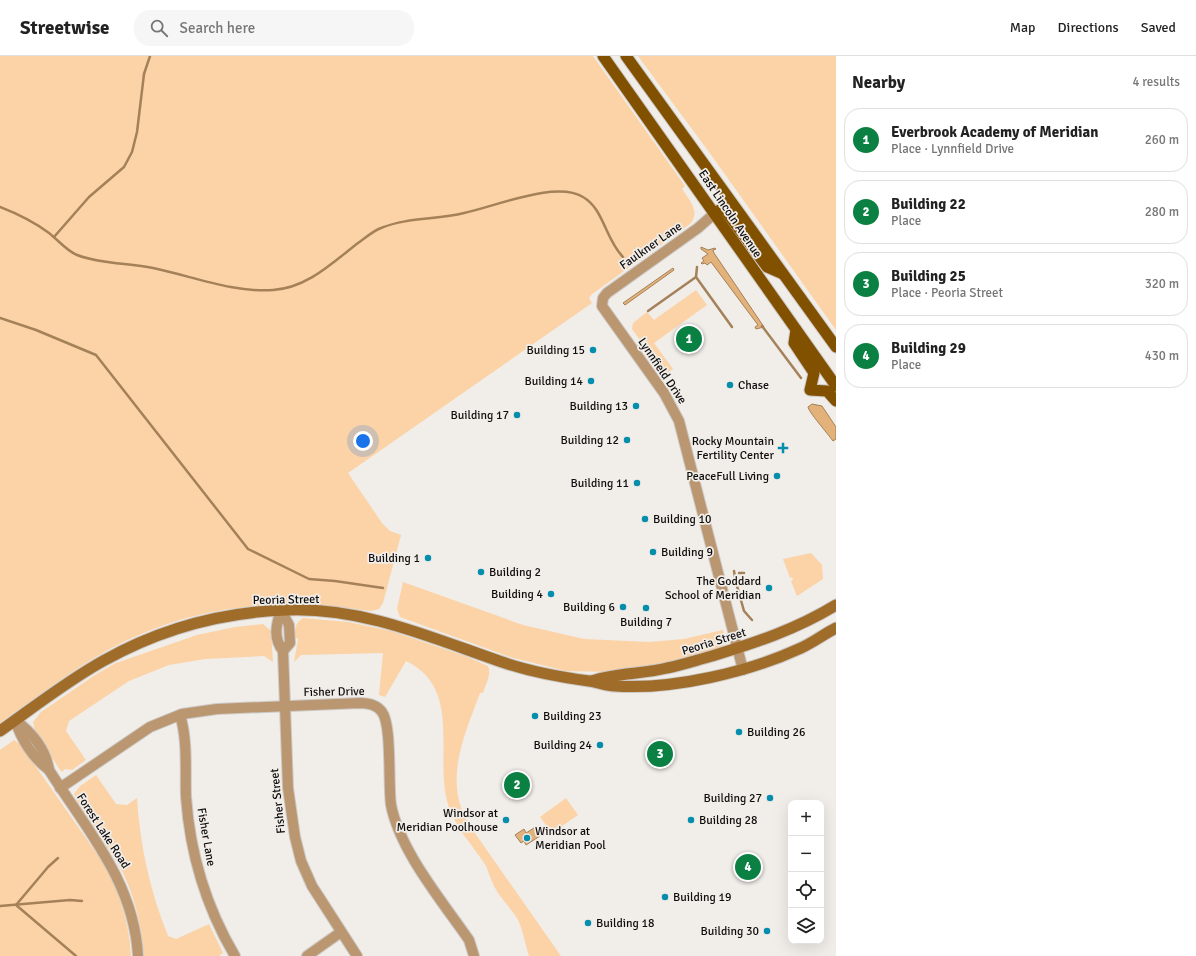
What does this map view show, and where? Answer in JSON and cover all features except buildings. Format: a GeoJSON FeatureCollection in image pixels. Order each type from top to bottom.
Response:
{"type":"FeatureCollection","features":[{"type":"Feature","properties":{"kind":"main road","name":"East Lincoln Avenue"},"geometry":{"type":"LineString","coordinates":[[603,56],[836,386]]}},
{"type":"Feature","properties":{"kind":"main road","name":"East Lincoln Avenue"},"geometry":{"type":"LineString","coordinates":[[626,56],[836,347]]}},
{"type":"Feature","properties":{"kind":"main road"},"geometry":{"type":"LineString","coordinates":[[715,213],[721,209],[725,210],[767,267],[784,274]]}},
{"type":"Feature","properties":{"kind":"main road"},"geometry":{"type":"LineString","coordinates":[[796,330],[794,343],[814,373],[810,390],[827,391],[836,402]]}},
{"type":"Feature","properties":{"kind":"main road","name":"Peoria Street"},"geometry":{"type":"LineString","coordinates":[[592,681],[604,677],[622,676],[668,668],[737,648],[786,631],[836,605]]}},
{"type":"Feature","properties":{"kind":"main road","name":"Peoria Street"},"geometry":{"type":"LineString","coordinates":[[0,731],[97,665],[148,639],[185,626],[218,618],[281,610],[325,612],[378,620],[400,626],[523,668],[555,677],[592,681],[602,685],[613,686],[646,686],[699,679],[743,670],[801,648],[836,628]]}},
{"type":"Feature","properties":{"kind":"street","name":"Faulkner Lane"},"geometry":{"type":"LineString","coordinates":[[602,301],[607,293],[698,228],[715,213]]}},
{"type":"Feature","properties":{"kind":"street","name":"Lynnfield Drive"},"geometry":{"type":"LineString","coordinates":[[602,301],[605,311],[660,386],[679,421],[743,670]]}},
{"type":"Feature","properties":{"kind":"street","name":"Fisher Street"},"geometry":{"type":"LineString","coordinates":[[281,610],[276,626],[277,644],[283,651],[288,788],[295,837],[302,861],[312,886],[357,956]]}},
{"type":"Feature","properties":{"kind":"street","name":"Fisher Drive"},"geometry":{"type":"LineString","coordinates":[[60,788],[150,727],[180,715],[209,710],[368,704],[382,712],[387,724],[391,801],[399,833],[411,856],[470,940],[474,956]]}},
{"type":"Feature","properties":{"kind":"street","name":"Fisher Lane"},"geometry":{"type":"LineString","coordinates":[[180,715],[184,732],[188,816],[195,857],[212,909],[235,956]]}},
{"type":"Feature","properties":{"kind":"street","name":"Forest Lake Road"},"geometry":{"type":"LineString","coordinates":[[15,720],[20,735],[40,763],[49,770],[104,852],[119,880],[133,921],[138,956]]}},
{"type":"Feature","properties":{"kind":"street"},"geometry":{"type":"LineString","coordinates":[[307,956],[341,932]]}},
{"type":"Feature","properties":{"kind":"shaded area"},"geometry":{"type":"Polygon","coordinates":[[[0,56],[593,56],[685,186],[682,189],[693,206],[693,220],[690,224],[592,294],[589,298],[592,303],[348,473],[382,523],[390,531],[401,535],[383,603],[379,609],[371,611],[302,605],[268,605],[235,608],[202,614],[170,623],[138,635],[92,659],[65,676],[0,723],[0,56]]]}},
{"type":"Feature","properties":{"kind":"shaded area"},"geometry":{"type":"Polygon","coordinates":[[[638,56],[836,56],[836,330],[709,152],[638,56]]]}},
{"type":"Feature","properties":{"kind":"shaded area"},"geometry":{"type":"Polygon","coordinates":[[[701,247],[708,250],[716,249],[713,250],[714,253],[764,327],[756,329],[755,327],[758,325],[711,262],[707,265],[705,263],[701,263],[704,261],[702,258],[708,254],[701,249],[701,247]]]}},
{"type":"Feature","properties":{"kind":"shaded area"},"geometry":{"type":"Polygon","coordinates":[[[673,268],[674,270],[625,305],[623,303],[673,268]]]}},
{"type":"Feature","properties":{"kind":"shaded area"},"geometry":{"type":"Polygon","coordinates":[[[696,290],[707,305],[654,343],[673,369],[665,374],[632,329],[633,323],[647,312],[654,320],[696,290]]]}},
{"type":"Feature","properties":{"kind":"shaded area"},"geometry":{"type":"Polygon","coordinates":[[[812,404],[822,406],[836,427],[836,439],[833,441],[809,409],[808,407],[812,404]]]}},
{"type":"Feature","properties":{"kind":"shaded area"},"geometry":{"type":"Polygon","coordinates":[[[811,553],[822,565],[823,579],[797,596],[791,581],[793,580],[792,577],[790,578],[783,559],[811,553]]]}},
{"type":"Feature","properties":{"kind":"shaded area"},"geometry":{"type":"Polygon","coordinates":[[[403,582],[523,625],[584,639],[649,642],[684,639],[723,630],[725,641],[723,646],[717,649],[645,668],[611,672],[566,671],[510,657],[400,617],[397,609],[403,582]]]}},
{"type":"Feature","properties":{"kind":"shaded area"},"geometry":{"type":"Polygon","coordinates":[[[303,618],[348,622],[391,631],[465,656],[488,666],[488,680],[483,693],[480,693],[462,743],[458,760],[458,793],[462,809],[470,826],[561,956],[529,956],[517,918],[496,890],[486,866],[454,819],[447,801],[444,782],[443,723],[440,705],[434,688],[423,673],[406,661],[385,697],[379,695],[383,653],[301,655],[294,662],[298,639],[295,637],[295,628],[298,622],[303,618]]]}},
{"type":"Feature","properties":{"kind":"shaded area"},"geometry":{"type":"Polygon","coordinates":[[[263,624],[271,631],[273,662],[264,656],[205,659],[169,665],[129,681],[69,721],[66,731],[86,760],[72,770],[65,769],[62,772],[60,770],[35,731],[33,722],[41,712],[95,675],[116,663],[197,635],[235,627],[263,624]]]}},
{"type":"Feature","properties":{"kind":"shaded area"},"geometry":{"type":"Polygon","coordinates":[[[14,740],[20,744],[102,861],[108,872],[122,907],[128,931],[131,956],[0,956],[0,750],[14,740]]]}},
{"type":"Feature","properties":{"kind":"shaded area"},"geometry":{"type":"Polygon","coordinates":[[[96,775],[116,804],[127,805],[137,798],[143,851],[156,902],[168,936],[176,939],[209,924],[223,953],[219,956],[144,956],[141,930],[135,904],[126,879],[113,856],[83,812],[74,794],[80,786],[96,775]]]}},
{"type":"Feature","properties":{"kind":"shaded area"},"geometry":{"type":"Polygon","coordinates":[[[566,798],[578,815],[552,833],[540,817],[566,798]]]}},
{"type":"Feature","properties":{"kind":"shaded area","name":"Windsor at Meridian Pool"},"geometry":{"type":"Polygon","coordinates":[[[534,828],[540,836],[526,845],[524,841],[521,843],[515,835],[524,829],[526,833],[534,828]]]}},
{"type":"Feature","properties":{"kind":"waterway"},"geometry":{"type":"LineString","coordinates":[[54,237],[89,197],[124,167],[132,152],[137,132],[144,74],[150,56]]}},
{"type":"Feature","properties":{"kind":"waterway"},"geometry":{"type":"LineString","coordinates":[[0,207],[38,225],[77,255],[105,262],[144,266],[243,289],[273,290],[297,285],[308,280],[329,266],[372,233],[391,224],[454,215],[525,196],[557,191],[571,193],[583,197],[590,202],[596,209],[612,242],[623,257]]}},
{"type":"Feature","properties":{"kind":"waterway"},"geometry":{"type":"LineString","coordinates":[[697,267],[696,277],[732,327]]}},
{"type":"Feature","properties":{"kind":"waterway"},"geometry":{"type":"LineString","coordinates":[[648,311],[696,277]]}},
{"type":"Feature","properties":{"kind":"waterway"},"geometry":{"type":"LineString","coordinates":[[0,318],[36,330],[96,355],[248,549],[309,579],[383,588]]}},
{"type":"Feature","properties":{"kind":"waterway"},"geometry":{"type":"LineString","coordinates":[[762,326],[801,378]]}},
{"type":"Feature","properties":{"kind":"waterway"},"geometry":{"type":"LineString","coordinates":[[734,571],[735,577]]}},
{"type":"Feature","properties":{"kind":"waterway"},"geometry":{"type":"LineString","coordinates":[[739,573],[744,573]]}},
{"type":"Feature","properties":{"kind":"waterway"},"geometry":{"type":"LineString","coordinates":[[735,579],[744,611],[752,620]]}},
{"type":"Feature","properties":{"kind":"waterway"},"geometry":{"type":"LineString","coordinates":[[58,858],[48,867],[16,905],[76,956]]}},
{"type":"Feature","properties":{"kind":"waterway"},"geometry":{"type":"LineString","coordinates":[[0,906],[70,900],[82,901]]}},
{"type":"Feature","properties":{"kind":"place","name":"Everbrook Academy of Meridian"},"geometry":{"type":"Point","coordinates":[689,339]}},
{"type":"Feature","properties":{"kind":"place","name":"Building 15"},"geometry":{"type":"Point","coordinates":[593,350]}},
{"type":"Feature","properties":{"kind":"place","name":"Building 14"},"geometry":{"type":"Point","coordinates":[591,381]}},
{"type":"Feature","properties":{"kind":"place","name":"Chase"},"geometry":{"type":"Point","coordinates":[730,385]}},
{"type":"Feature","properties":{"kind":"place","name":"Building 13"},"geometry":{"type":"Point","coordinates":[636,406]}},
{"type":"Feature","properties":{"kind":"place","name":"Building 17"},"geometry":{"type":"Point","coordinates":[517,415]}},
{"type":"Feature","properties":{"kind":"place","name":"Building 12"},"geometry":{"type":"Point","coordinates":[627,440]}},
{"type":"Feature","properties":{"kind":"place","name":"Rocky Mountain Fertility Center"},"geometry":{"type":"Point","coordinates":[783,448]}},
{"type":"Feature","properties":{"kind":"place","name":"PeaceFull Living"},"geometry":{"type":"Point","coordinates":[777,476]}},
{"type":"Feature","properties":{"kind":"place","name":"Building 11"},"geometry":{"type":"Point","coordinates":[637,483]}},
{"type":"Feature","properties":{"kind":"place","name":"Building 10"},"geometry":{"type":"Point","coordinates":[645,519]}},
{"type":"Feature","properties":{"kind":"place","name":"Building 9"},"geometry":{"type":"Point","coordinates":[653,552]}},
{"type":"Feature","properties":{"kind":"place","name":"Building 1"},"geometry":{"type":"Point","coordinates":[428,558]}},
{"type":"Feature","properties":{"kind":"place","name":"Building 2"},"geometry":{"type":"Point","coordinates":[481,572]}},
{"type":"Feature","properties":{"kind":"place","name":"The Goddard School of Meridian"},"geometry":{"type":"Point","coordinates":[769,588]}},
{"type":"Feature","properties":{"kind":"place","name":"Building 4"},"geometry":{"type":"Point","coordinates":[551,594]}},
{"type":"Feature","properties":{"kind":"place","name":"Building 6"},"geometry":{"type":"Point","coordinates":[623,607]}},
{"type":"Feature","properties":{"kind":"place","name":"Building 7"},"geometry":{"type":"Point","coordinates":[646,608]}},
{"type":"Feature","properties":{"kind":"place","name":"Building 23"},"geometry":{"type":"Point","coordinates":[535,716]}},
{"type":"Feature","properties":{"kind":"place","name":"Building 26"},"geometry":{"type":"Point","coordinates":[739,732]}},
{"type":"Feature","properties":{"kind":"place","name":"Building 24"},"geometry":{"type":"Point","coordinates":[600,745]}},
{"type":"Feature","properties":{"kind":"place","name":"Building 25"},"geometry":{"type":"Point","coordinates":[660,754]}},
{"type":"Feature","properties":{"kind":"place","name":"Building 22"},"geometry":{"type":"Point","coordinates":[517,785]}},
{"type":"Feature","properties":{"kind":"place","name":"Building 27"},"geometry":{"type":"Point","coordinates":[770,798]}},
{"type":"Feature","properties":{"kind":"place","name":"Windsor at Meridian Poolhouse"},"geometry":{"type":"Point","coordinates":[506,820]}},
{"type":"Feature","properties":{"kind":"place","name":"Building 28"},"geometry":{"type":"Point","coordinates":[691,820]}},
{"type":"Feature","properties":{"kind":"place","name":"Windsor at Meridian Pool"},"geometry":{"type":"Point","coordinates":[527,838]}},
{"type":"Feature","properties":{"kind":"place","name":"Building 29"},"geometry":{"type":"Point","coordinates":[748,867]}},
{"type":"Feature","properties":{"kind":"place","name":"Building 19"},"geometry":{"type":"Point","coordinates":[665,897]}},
{"type":"Feature","properties":{"kind":"place","name":"Building 18"},"geometry":{"type":"Point","coordinates":[588,923]}},
{"type":"Feature","properties":{"kind":"place","name":"Building 30"},"geometry":{"type":"Point","coordinates":[767,931]}}]}
